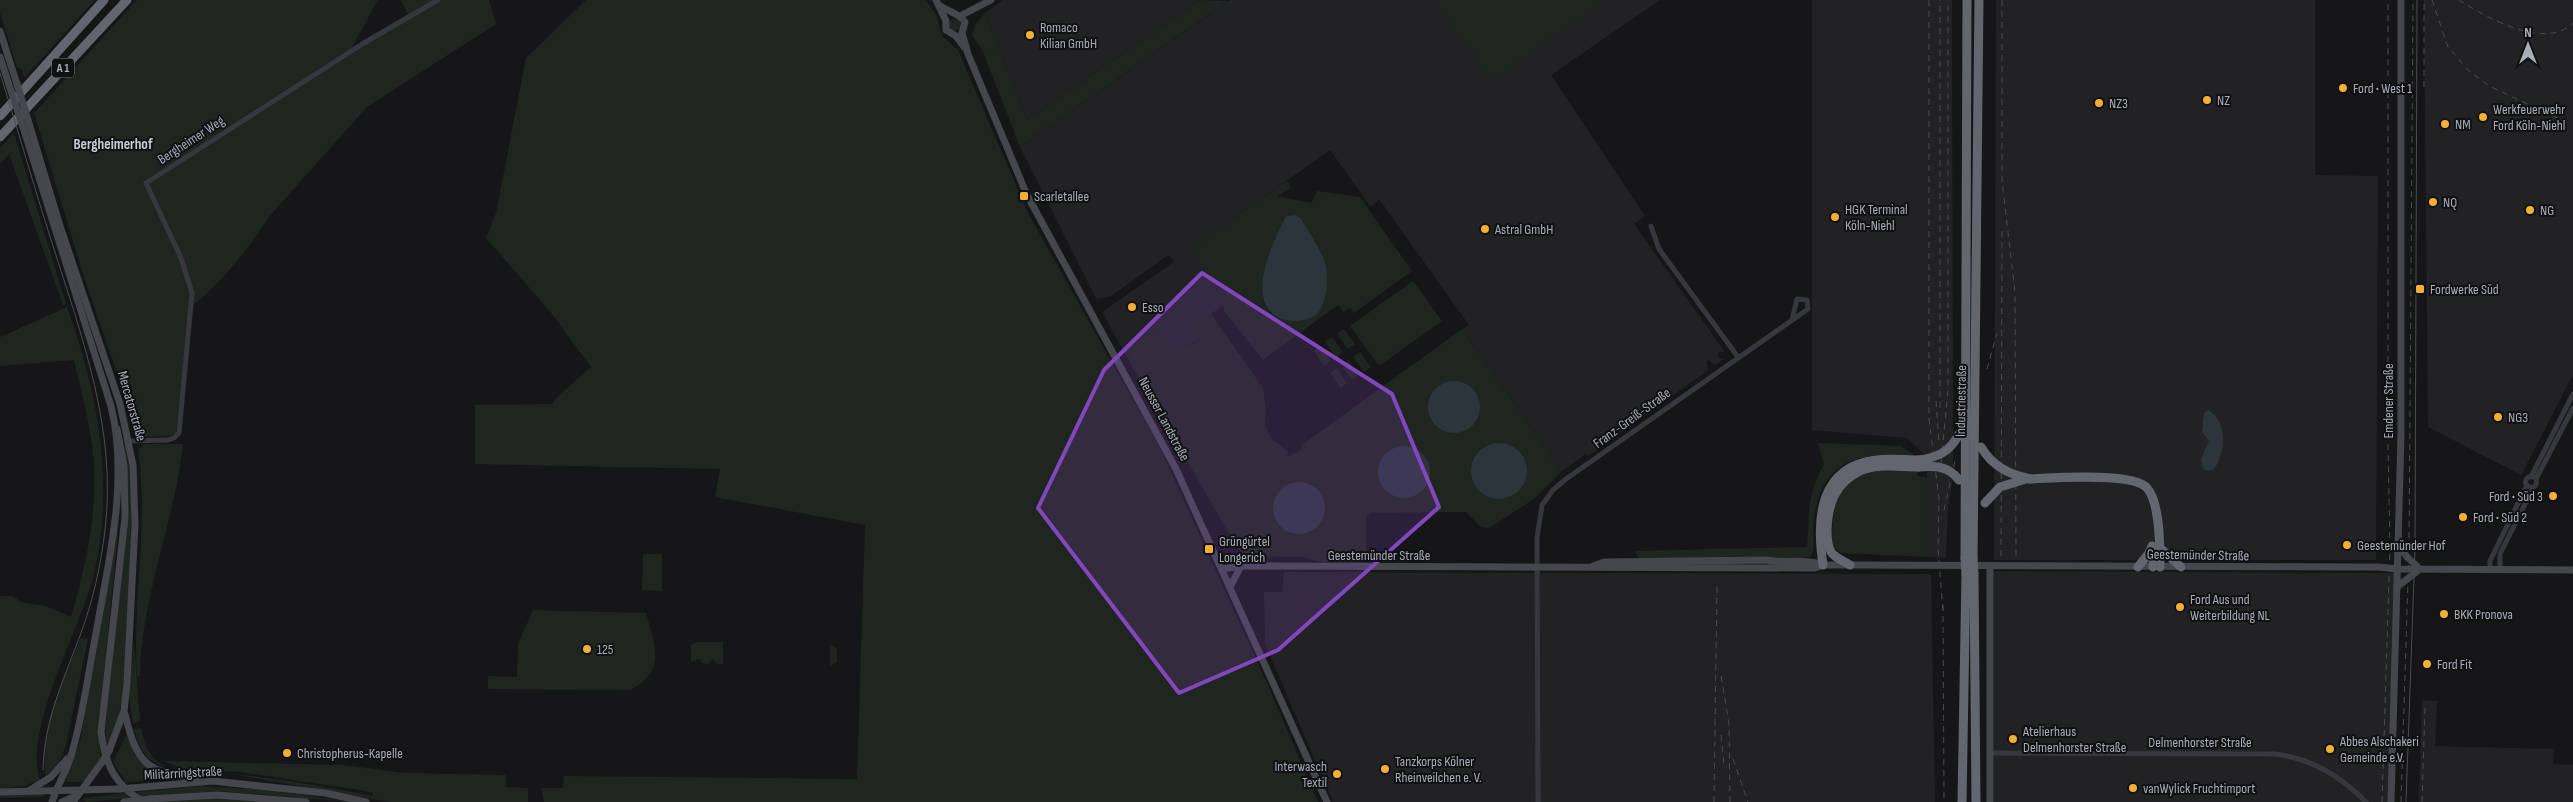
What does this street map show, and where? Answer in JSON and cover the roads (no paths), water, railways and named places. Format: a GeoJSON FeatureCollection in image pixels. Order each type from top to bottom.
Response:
{"type":"FeatureCollection","features":[{"type":"Feature","properties":{"kind":"highway","name":"A 1"},"geometry":{"type":"LineString","coordinates":[[0,116],[104,0]]}},
{"type":"Feature","properties":{"kind":"highway","name":"A 1"},"geometry":{"type":"LineString","coordinates":[[0,137],[127,0]]}},
{"type":"Feature","properties":{"kind":"highway","name":"Industriestraße"},"geometry":{"type":"LineString","coordinates":[[1967,0],[1966,353],[1969,558],[1976,802]]}},
{"type":"Feature","properties":{"kind":"highway","name":"Industriestraße"},"geometry":{"type":"LineString","coordinates":[[1969,532],[1978,258],[1979,0]]}},
{"type":"Feature","properties":{"kind":"highway"},"geometry":{"type":"LineString","coordinates":[[1823,565],[1827,544],[1827,517],[1830,502],[1837,489],[1848,477],[1862,470],[1877,466],[1918,464],[1946,452],[1954,445],[1959,434],[1966,353]]}},
{"type":"Feature","properties":{"kind":"highway"},"geometry":{"type":"LineString","coordinates":[[1974,394],[1981,447],[1993,463],[2004,471],[2030,478]]}},
{"type":"Feature","properties":{"kind":"highway"},"geometry":{"type":"LineString","coordinates":[[1823,565],[1820,546],[1820,514],[1823,500],[1830,486],[1844,472],[1860,463],[1877,460],[1938,466],[1953,472],[1959,480],[1969,532]]}},
{"type":"Feature","properties":{"kind":"highway"},"geometry":{"type":"LineString","coordinates":[[1969,532],[1985,503],[2000,487],[2016,481],[2030,478],[2135,480],[2147,487],[2153,498],[2157,567]]}},
{"type":"Feature","properties":{"kind":"highway"},"geometry":{"type":"LineString","coordinates":[[2156,535],[2160,548],[2157,567]]}},
{"type":"Feature","properties":{"kind":"highway"},"geometry":{"type":"LineString","coordinates":[[2138,566],[2149,553],[2156,535]]}},
{"type":"Feature","properties":{"kind":"highway"},"geometry":{"type":"LineString","coordinates":[[1827,544],[1832,554],[1850,565]]}},
{"type":"Feature","properties":{"kind":"highway"},"geometry":{"type":"LineString","coordinates":[[2160,548],[2180,567]]}},
{"type":"Feature","properties":{"kind":"highway","name":"Industriestraße"},"geometry":{"type":"LineString","coordinates":[[1962,802],[1970,574]]}},
{"type":"Feature","properties":{"kind":"main road"},"geometry":{"type":"LineString","coordinates":[[946,21],[960,18],[991,0]]}},
{"type":"Feature","properties":{"kind":"main road","name":"Emdener Straße"},"geometry":{"type":"LineString","coordinates":[[2390,802],[2401,425],[2401,0]]}},
{"type":"Feature","properties":{"kind":"main road","name":"Neusser Landstraße"},"geometry":{"type":"LineString","coordinates":[[937,2],[960,18]]}},
{"type":"Feature","properties":{"kind":"main road","name":"Neusser Landstraße"},"geometry":{"type":"LineString","coordinates":[[937,2],[946,21],[946,30],[959,34],[1027,195],[1155,426],[1327,802]]}},
{"type":"Feature","properties":{"kind":"main road"},"geometry":{"type":"LineString","coordinates":[[959,34],[960,18]]}},
{"type":"Feature","properties":{"kind":"main road","name":"Mercatorstraße"},"geometry":{"type":"LineString","coordinates":[[0,31],[60,226],[120,404],[130,441],[136,506],[124,711],[109,750],[73,802]]}},
{"type":"Feature","properties":{"kind":"main road","name":"Mercatorstraße"},"geometry":{"type":"LineString","coordinates":[[0,57],[114,421],[118,483],[108,575],[71,755],[55,798]]}},
{"type":"Feature","properties":{"kind":"main road"},"geometry":{"type":"LineString","coordinates":[[114,421],[120,439],[124,466],[125,517],[101,732],[106,761],[111,773],[122,787],[147,801]]}},
{"type":"Feature","properties":{"kind":"main road"},"geometry":{"type":"LineString","coordinates":[[2397,587],[2420,569],[2398,545]]}},
{"type":"Feature","properties":{"kind":"main road"},"geometry":{"type":"LineString","coordinates":[[1217,558],[1241,566],[1230,587]]}},
{"type":"Feature","properties":{"kind":"main road","name":"Geestemünder Straße"},"geometry":{"type":"LineString","coordinates":[[1222,569],[1241,566],[1815,568],[1823,565],[1850,565],[2378,567],[2398,569],[2573,570]]}},
{"type":"Feature","properties":{"kind":"main road"},"geometry":{"type":"LineString","coordinates":[[1990,567],[1990,802]]}},
{"type":"Feature","properties":{"kind":"main road"},"geometry":{"type":"LineString","coordinates":[[124,711],[136,750],[146,764],[170,775],[213,781]]}},
{"type":"Feature","properties":{"kind":"main road"},"geometry":{"type":"LineString","coordinates":[[28,791],[51,777],[71,755]]}},
{"type":"Feature","properties":{"kind":"main road","name":"Militärringstraße"},"geometry":{"type":"LineString","coordinates":[[0,792],[28,791],[55,798],[81,791],[213,781],[325,793],[366,802]]}},
{"type":"Feature","properties":{"kind":"main road"},"geometry":{"type":"LineString","coordinates":[[55,798],[81,791]]}},
{"type":"Feature","properties":{"kind":"main road","name":"Militärringstraße"},"geometry":{"type":"LineString","coordinates":[[124,802],[217,795],[306,802]]}},
{"type":"Feature","properties":{"kind":"street","name":"Bergheimer Weg"},"geometry":{"type":"LineString","coordinates":[[130,441],[168,440],[179,433],[192,310],[190,281],[146,183],[364,42],[438,0]]}},
{"type":"Feature","properties":{"kind":"street"},"geometry":{"type":"LineString","coordinates":[[1651,226],[1659,249],[1738,357]]}},
{"type":"Feature","properties":{"kind":"street","name":"Franz-Greiß-Straße"},"geometry":{"type":"LineString","coordinates":[[1536,568],[1539,517],[1542,505],[1553,490],[1792,320]]}},
{"type":"Feature","properties":{"kind":"street"},"geometry":{"type":"LineString","coordinates":[[2534,478],[2573,394]]}},
{"type":"Feature","properties":{"kind":"street"},"geometry":{"type":"LineString","coordinates":[[2490,569],[2490,561],[2527,485],[2526,480],[2534,478],[2573,408]]}},
{"type":"Feature","properties":{"kind":"street"},"geometry":{"type":"LineString","coordinates":[[2500,569],[2500,554],[2533,488],[2537,484],[2534,478]]}},
{"type":"Feature","properties":{"kind":"street"},"geometry":{"type":"LineString","coordinates":[[2527,485],[2533,488]]}},
{"type":"Feature","properties":{"kind":"street"},"geometry":{"type":"LineString","coordinates":[[1536,568],[1538,802]]}},
{"type":"Feature","properties":{"kind":"street","name":"Delmenhorster Straße"},"geometry":{"type":"LineString","coordinates":[[1990,753],[2275,754],[2295,757],[2326,770],[2366,802]]}},
{"type":"Feature","properties":{"kind":"tram line"},"geometry":{"type":"LineString","coordinates":[[2406,802],[2415,549],[2417,0]]}},
{"type":"Feature","properties":{"kind":"tram line"},"geometry":{"type":"LineString","coordinates":[[0,73],[85,349],[94,384],[106,456],[105,530],[99,569],[85,621],[51,717],[44,752],[43,770]]}},
{"type":"Feature","properties":{"kind":"railway"},"geometry":{"type":"LineString","coordinates":[[1929,0],[1929,419],[1939,499],[1938,548],[1943,611]]}},
{"type":"Feature","properties":{"kind":"railway"},"geometry":{"type":"LineString","coordinates":[[1940,0],[1940,408]]}},
{"type":"Feature","properties":{"kind":"railway"},"geometry":{"type":"LineString","coordinates":[[1940,473],[1948,391],[1948,0]]}},
{"type":"Feature","properties":{"kind":"railway"},"geometry":{"type":"LineString","coordinates":[[2002,0],[2002,181],[2015,292],[2016,556]]}},
{"type":"Feature","properties":{"kind":"railway"},"geometry":{"type":"LineString","coordinates":[[2382,802],[2390,548],[2388,447],[2388,0]]}},
{"type":"Feature","properties":{"kind":"railway"},"geometry":{"type":"LineString","coordinates":[[2401,802],[2409,548],[2413,0]]}},
{"type":"Feature","properties":{"kind":"railway"},"geometry":{"type":"LineString","coordinates":[[2424,0],[2424,87]]}},
{"type":"Feature","properties":{"kind":"railway"},"geometry":{"type":"LineString","coordinates":[[2432,0],[2448,47],[2468,70],[2489,86],[2566,122]]}},
{"type":"Feature","properties":{"kind":"railway"},"geometry":{"type":"LineString","coordinates":[[2459,0],[2499,22],[2531,33],[2547,34],[2561,31],[2573,23]]}},
{"type":"Feature","properties":{"kind":"railway"},"geometry":{"type":"LineString","coordinates":[[2001,556],[2002,231]]}},
{"type":"Feature","properties":{"kind":"railway"},"geometry":{"type":"LineString","coordinates":[[1987,369],[1997,333]]}},
{"type":"Feature","properties":{"kind":"railway"},"geometry":{"type":"LineString","coordinates":[[1936,401],[1939,443]]}},
{"type":"Feature","properties":{"kind":"railway"},"geometry":{"type":"LineString","coordinates":[[1944,510],[1955,461]]}},
{"type":"Feature","properties":{"kind":"railway"},"geometry":{"type":"LineString","coordinates":[[1714,802],[1717,583]]}},
{"type":"Feature","properties":{"kind":"railway"},"geometry":{"type":"LineString","coordinates":[[1943,605],[1944,802]]}},
{"type":"Feature","properties":{"kind":"railway"},"geometry":{"type":"LineString","coordinates":[[1721,676],[1729,723],[1730,802]]}},
{"type":"Feature","properties":{"kind":"railway"},"geometry":{"type":"LineString","coordinates":[[2422,802],[2425,707]]}},
{"type":"Feature","properties":{"kind":"railway"},"geometry":{"type":"LineString","coordinates":[[1721,735],[1724,765]]}},
{"type":"Feature","properties":{"kind":"railway"},"geometry":{"type":"LineString","coordinates":[[1733,759],[1748,802]]}},
{"type":"Feature","properties":{"kind":"place","name":"Romaco Kilian GmbH"},"geometry":{"type":"Point","coordinates":[1030,35]}},
{"type":"Feature","properties":{"kind":"place","name":"Ford • West 1"},"geometry":{"type":"Point","coordinates":[2343,88]}},
{"type":"Feature","properties":{"kind":"place","name":"NZ"},"geometry":{"type":"Point","coordinates":[2207,100]}},
{"type":"Feature","properties":{"kind":"place","name":"NZ3"},"geometry":{"type":"Point","coordinates":[2099,103]}},
{"type":"Feature","properties":{"kind":"place","name":"Werkfeuerwehr Ford Köln-Niehl"},"geometry":{"type":"Point","coordinates":[2483,117]}},
{"type":"Feature","properties":{"kind":"place","name":"NM"},"geometry":{"type":"Point","coordinates":[2445,124]}},
{"type":"Feature","properties":{"kind":"place","name":"Scarletallee"},"geometry":{"type":"Point","coordinates":[1024,196]}},
{"type":"Feature","properties":{"kind":"place","name":"NQ"},"geometry":{"type":"Point","coordinates":[2433,202]}},
{"type":"Feature","properties":{"kind":"place","name":"NG"},"geometry":{"type":"Point","coordinates":[2530,210]}},
{"type":"Feature","properties":{"kind":"place","name":"HGK Terminal Köln-Niehl"},"geometry":{"type":"Point","coordinates":[1835,217]}},
{"type":"Feature","properties":{"kind":"place","name":"Astral GmbH"},"geometry":{"type":"Point","coordinates":[1485,229]}},
{"type":"Feature","properties":{"kind":"place","name":"Fordwerke Süd"},"geometry":{"type":"Point","coordinates":[2420,289]}},
{"type":"Feature","properties":{"kind":"place","name":"Esso"},"geometry":{"type":"Point","coordinates":[1132,307]}},
{"type":"Feature","properties":{"kind":"place","name":"NG3"},"geometry":{"type":"Point","coordinates":[2498,417]}},
{"type":"Feature","properties":{"kind":"place","name":"Ford • Süd 3"},"geometry":{"type":"Point","coordinates":[2553,496]}},
{"type":"Feature","properties":{"kind":"place","name":"Ford • Süd 2"},"geometry":{"type":"Point","coordinates":[2463,517]}},
{"type":"Feature","properties":{"kind":"place","name":"Geestemünder Hof"},"geometry":{"type":"Point","coordinates":[2347,545]}},
{"type":"Feature","properties":{"kind":"place","name":"Grüngürtel Longerich"},"geometry":{"type":"Point","coordinates":[1209,549]}},
{"type":"Feature","properties":{"kind":"place","name":"Ford Aus und Weiterbildung NL"},"geometry":{"type":"Point","coordinates":[2180,607]}},
{"type":"Feature","properties":{"kind":"place","name":"BKK Pronova"},"geometry":{"type":"Point","coordinates":[2444,614]}},
{"type":"Feature","properties":{"kind":"place","name":"125"},"geometry":{"type":"Point","coordinates":[587,649]}},
{"type":"Feature","properties":{"kind":"place","name":"Ford Fit"},"geometry":{"type":"Point","coordinates":[2427,664]}},
{"type":"Feature","properties":{"kind":"place","name":"Atelierhaus Delmenhorster Straße"},"geometry":{"type":"Point","coordinates":[2013,739]}},
{"type":"Feature","properties":{"kind":"place","name":"Abbes Alschakeri Gemeinde e.V."},"geometry":{"type":"Point","coordinates":[2330,749]}},
{"type":"Feature","properties":{"kind":"place","name":"Christopherus-Kapelle"},"geometry":{"type":"Point","coordinates":[287,753]}},
{"type":"Feature","properties":{"kind":"place","name":"Tanzkorps Kölner Rheinveilchen e. V."},"geometry":{"type":"Point","coordinates":[1385,769]}},
{"type":"Feature","properties":{"kind":"place","name":"Interwasch Textil"},"geometry":{"type":"Point","coordinates":[1337,774]}},
{"type":"Feature","properties":{"kind":"place","name":"vanWylick Fruchtimport"},"geometry":{"type":"Point","coordinates":[2133,788]}},
{"type":"Feature","properties":{"kind":"district","name":"Bergheimerhof"},"geometry":{"type":"Point","coordinates":[113,144]}}]}
